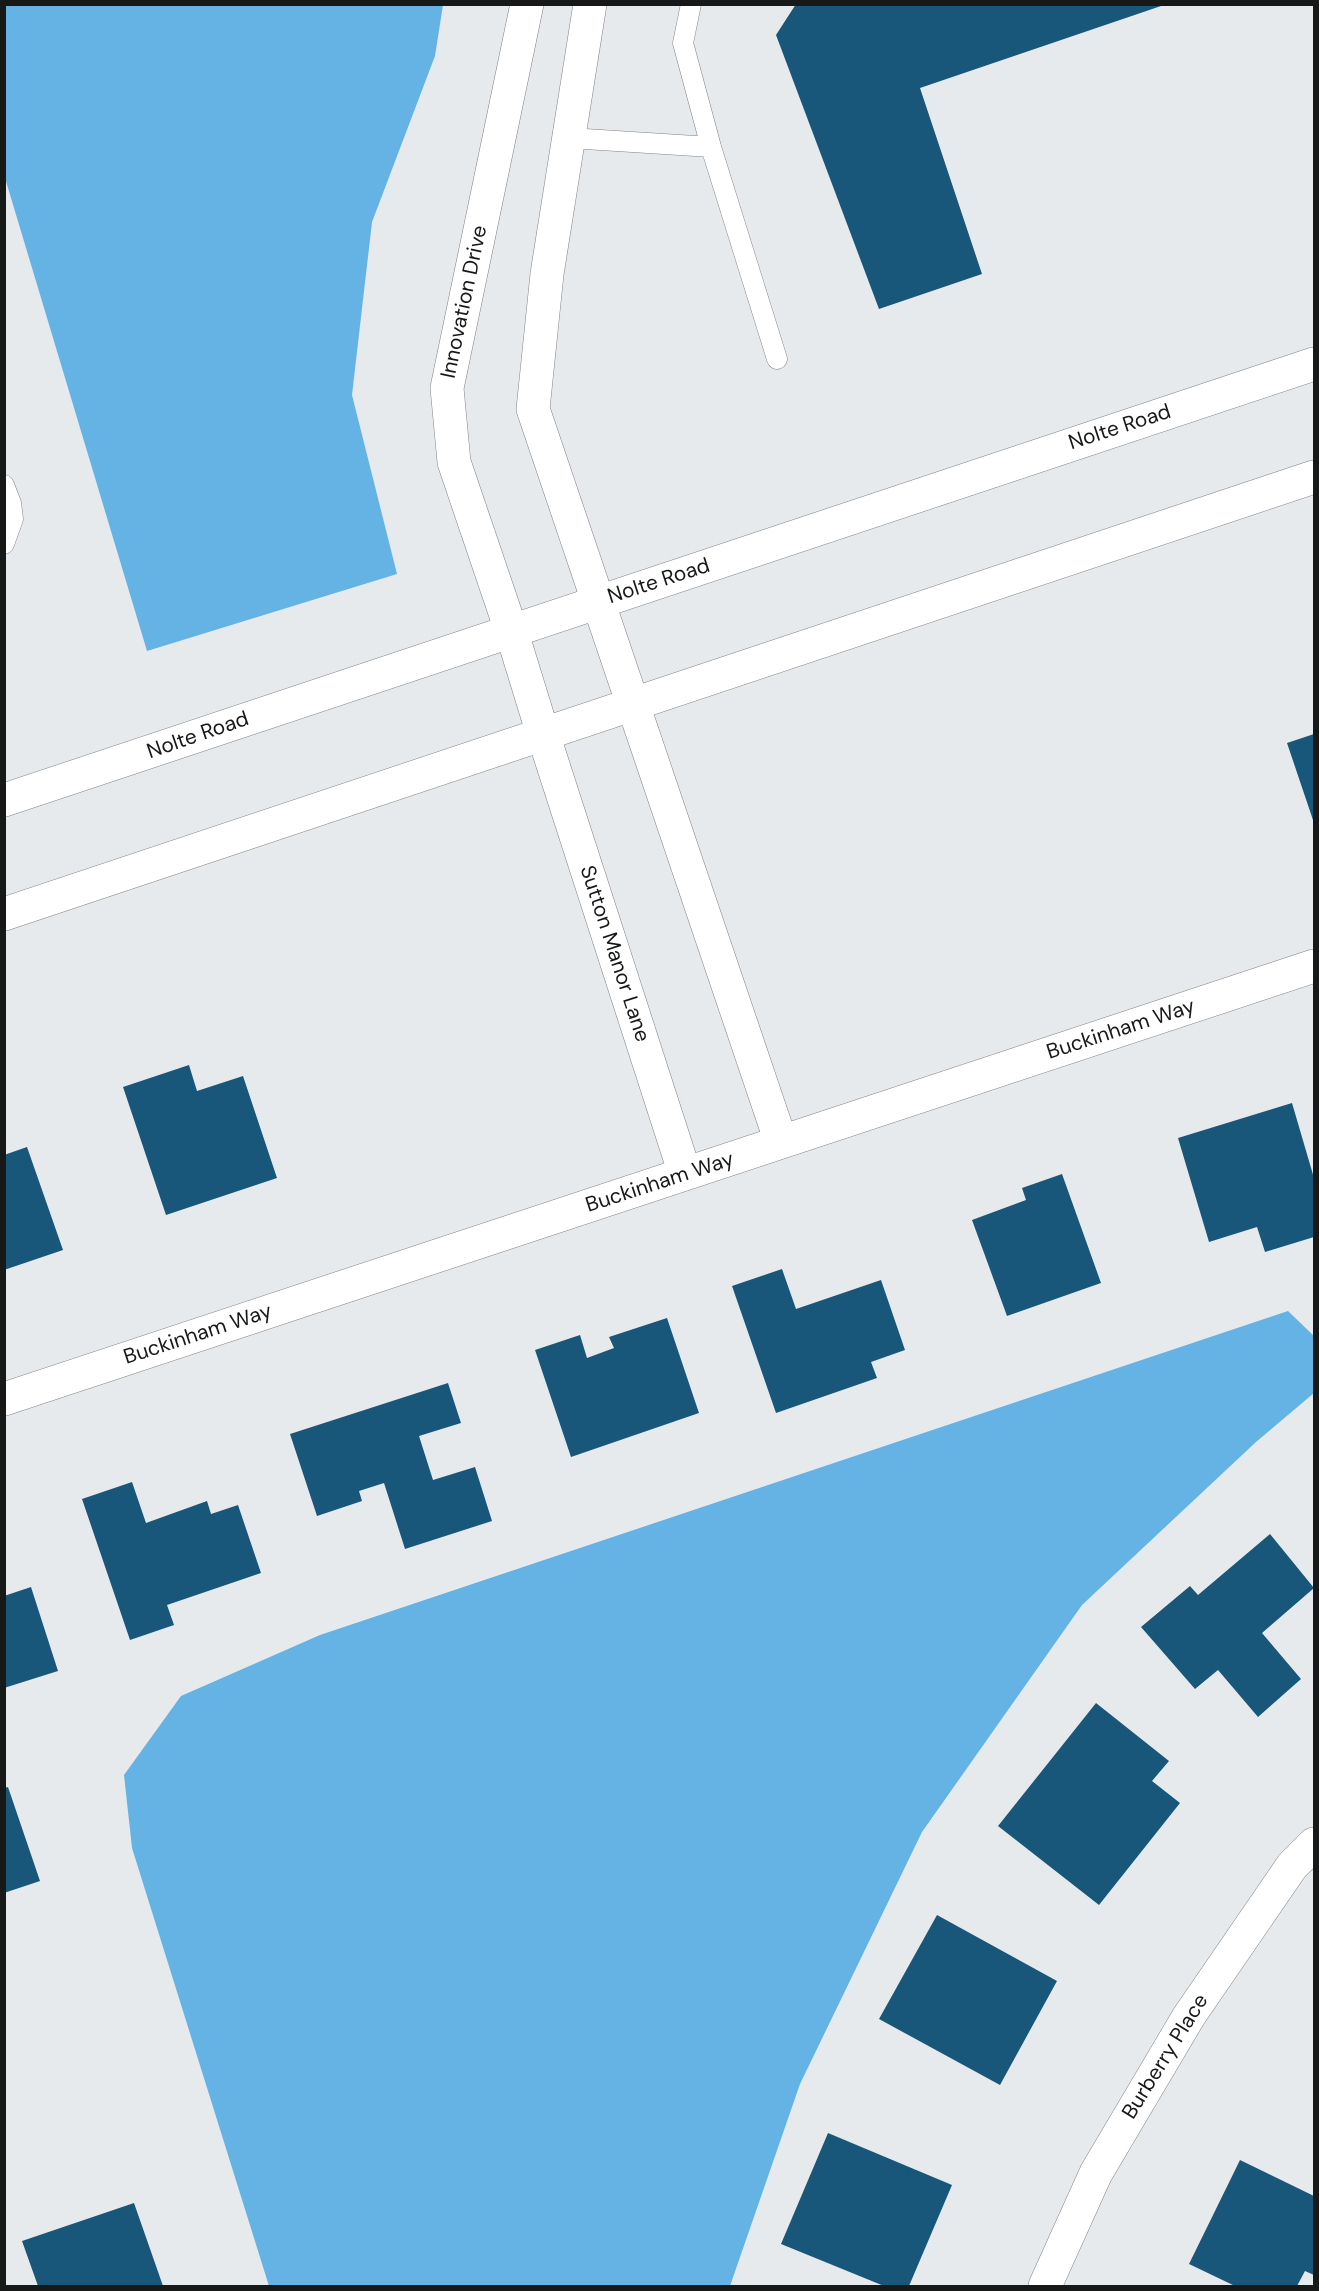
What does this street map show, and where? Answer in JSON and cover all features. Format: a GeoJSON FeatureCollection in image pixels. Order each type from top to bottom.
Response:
{"type":"FeatureCollection","features":[{"type":"Feature","properties":{"kind":"street","name":"Innovation Drive"},"geometry":{"type":"LineString","coordinates":[[527,4],[447,388],[454,462],[512,630],[543,735]]}},
{"type":"Feature","properties":{"kind":"street"},"geometry":{"type":"LineString","coordinates":[[590,4],[547,274],[533,409],[781,1142]]}},
{"type":"Feature","properties":{"kind":"street","name":"Nolte Road"},"geometry":{"type":"LineString","coordinates":[[4,801],[1314,364]]}},
{"type":"Feature","properties":{"kind":"street"},"geometry":{"type":"LineString","coordinates":[[4,914],[1314,477]]}},
{"type":"Feature","properties":{"kind":"street","name":"Sutton Manor Lane"},"geometry":{"type":"LineString","coordinates":[[543,735],[685,1174]]}},
{"type":"Feature","properties":{"kind":"street","name":"Buckinham Way"},"geometry":{"type":"LineString","coordinates":[[4,1399],[1314,966]]}},
{"type":"Feature","properties":{"kind":"street","name":"Burberry Place"},"geometry":{"type":"LineString","coordinates":[[1045,2286],[1096,2173],[1189,2016],[1292,1866],[1314,1844]]}},
{"type":"Feature","properties":{"kind":"lane"},"geometry":{"type":"LineString","coordinates":[[691,4],[683,43],[711,147],[777,359]]}},
{"type":"Feature","properties":{"kind":"lane"},"geometry":{"type":"LineString","coordinates":[[569,138],[711,147]]}},
{"type":"Feature","properties":{"kind":"lane"},"geometry":{"type":"LineString","coordinates":[[4,484],[11,503],[13,519],[4,544]]}},
{"type":"Feature","properties":{"kind":"water"},"geometry":{"type":"Polygon","coordinates":[[[4,5],[443,5],[435,56],[372,222],[352,395],[397,574],[147,651],[5,178],[4,5]]]}},
{"type":"Feature","properties":{"kind":"water"},"geometry":{"type":"Polygon","coordinates":[[[1288,1311],[1314,1336],[1314,1393],[1256,1442],[1082,1605],[922,1832],[800,2084],[730,2286],[269,2286],[132,1848],[124,1775],[181,1696],[320,1635],[1288,1311]]]}},
{"type":"Feature","properties":{"kind":"building"},"geometry":{"type":"Polygon","coordinates":[[[796,4],[1164,5],[920,88],[982,274],[879,309],[776,35],[796,4]]]}},
{"type":"Feature","properties":{"kind":"building"},"geometry":{"type":"Polygon","coordinates":[[[1314,734],[1314,823],[1287,743],[1314,734]]]}},
{"type":"Feature","properties":{"kind":"building"},"geometry":{"type":"Polygon","coordinates":[[[189,1065],[197,1091],[243,1076],[277,1178],[166,1215],[123,1087],[189,1065]]]}},
{"type":"Feature","properties":{"kind":"building"},"geometry":{"type":"Polygon","coordinates":[[[1292,1103],[1314,1178],[1314,1237],[1265,1252],[1257,1227],[1209,1242],[1178,1138],[1292,1103]]]}},
{"type":"Feature","properties":{"kind":"building"},"geometry":{"type":"Polygon","coordinates":[[[27,1147],[63,1250],[4,1270],[4,1155],[27,1147]]]}},
{"type":"Feature","properties":{"kind":"building"},"geometry":{"type":"Polygon","coordinates":[[[1062,1174],[1101,1283],[1007,1316],[972,1220],[1026,1200],[1022,1188],[1062,1174]]]}},
{"type":"Feature","properties":{"kind":"building"},"geometry":{"type":"Polygon","coordinates":[[[782,1269],[796,1309],[881,1280],[905,1350],[871,1362],[877,1378],[776,1413],[732,1286],[782,1269]]]}},
{"type":"Feature","properties":{"kind":"building"},"geometry":{"type":"Polygon","coordinates":[[[667,1318],[699,1413],[571,1457],[535,1350],[580,1335],[587,1358],[614,1348],[609,1337],[667,1318]]]}},
{"type":"Feature","properties":{"kind":"building"},"geometry":{"type":"Polygon","coordinates":[[[448,1383],[461,1423],[419,1436],[433,1480],[475,1467],[492,1521],[405,1549],[384,1483],[359,1491],[362,1501],[317,1516],[290,1434],[448,1383]]]}},
{"type":"Feature","properties":{"kind":"building"},"geometry":{"type":"Polygon","coordinates":[[[132,1482],[146,1523],[207,1501],[211,1514],[238,1505],[261,1573],[167,1605],[174,1625],[130,1640],[82,1499],[132,1482]]]}},
{"type":"Feature","properties":{"kind":"building"},"geometry":{"type":"Polygon","coordinates":[[[1270,1534],[1314,1588],[1262,1633],[1301,1679],[1258,1717],[1218,1670],[1195,1689],[1141,1627],[1190,1586],[1198,1595],[1270,1534]]]}},
{"type":"Feature","properties":{"kind":"building"},"geometry":{"type":"Polygon","coordinates":[[[31,1587],[58,1671],[4,1688],[4,1596],[31,1587]]]}},
{"type":"Feature","properties":{"kind":"building"},"geometry":{"type":"Polygon","coordinates":[[[1096,1703],[1169,1761],[1152,1781],[1180,1803],[1099,1905],[998,1826],[1096,1703]]]}},
{"type":"Feature","properties":{"kind":"building"},"geometry":{"type":"Polygon","coordinates":[[[8,1787],[40,1881],[4,1893],[4,1788],[8,1787]]]}},
{"type":"Feature","properties":{"kind":"building"},"geometry":{"type":"Polygon","coordinates":[[[937,1915],[1057,1981],[1000,2085],[879,2019],[937,1915]]]}},
{"type":"Feature","properties":{"kind":"building"},"geometry":{"type":"Polygon","coordinates":[[[828,2133],[952,2185],[909,2286],[884,2286],[781,2244],[828,2133]]]}},
{"type":"Feature","properties":{"kind":"building"},"geometry":{"type":"Polygon","coordinates":[[[1240,2160],[1314,2196],[1314,2275],[1305,2271],[1297,2286],[1235,2286],[1189,2264],[1240,2160]]]}},
{"type":"Feature","properties":{"kind":"building"},"geometry":{"type":"Polygon","coordinates":[[[134,2203],[163,2286],[38,2286],[22,2241],[134,2203]]]}}]}
